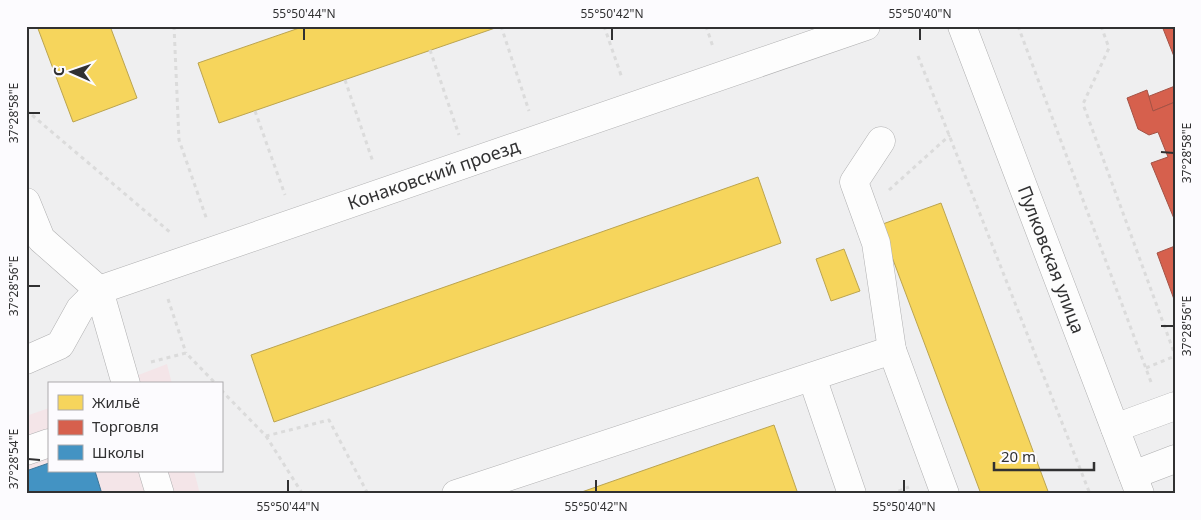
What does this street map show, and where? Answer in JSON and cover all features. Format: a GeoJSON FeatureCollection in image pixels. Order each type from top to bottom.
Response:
{"type":"FeatureCollection","features":[{"type":"Feature","properties":{"kind":"street","name":"Конаковский проезд"},"geometry":{"type":"LineString","coordinates":[[26,360],[60,345],[80,309],[99,290],[866,26]]}},
{"type":"Feature","properties":{"kind":"street","name":"Пулковская улица"},"geometry":{"type":"LineString","coordinates":[[962,26],[1136,485]]}},
{"type":"Feature","properties":{"kind":"street"},"geometry":{"type":"LineString","coordinates":[[881,141],[854,182],[876,243],[892,350],[945,494]]}},
{"type":"Feature","properties":{"kind":"street"},"geometry":{"type":"LineString","coordinates":[[26,202],[41,239],[99,290],[125,382]]}},
{"type":"Feature","properties":{"kind":"street"},"geometry":{"type":"LineString","coordinates":[[456,494],[892,350]]}},
{"type":"Feature","properties":{"kind":"street"},"geometry":{"type":"LineString","coordinates":[[812,377],[852,494]]}},
{"type":"Feature","properties":{"kind":"street"},"geometry":{"type":"LineString","coordinates":[[1115,428],[1168,409]]}},
{"type":"Feature","properties":{"kind":"street"},"geometry":{"type":"LineString","coordinates":[[26,450],[48,443]]}},
{"type":"Feature","properties":{"kind":"street"},"geometry":{"type":"LineString","coordinates":[[1136,485],[1175,459]]}},
{"type":"Feature","properties":{"kind":"street"},"geometry":{"type":"LineString","coordinates":[[153,472],[160,494]]}},
{"type":"Feature","properties":{"kind":"path"},"geometry":{"type":"LineString","coordinates":[[174,26],[179,140],[208,223]]}},
{"type":"Feature","properties":{"kind":"path"},"geometry":{"type":"LineString","coordinates":[[501,26],[529,111]]}},
{"type":"Feature","properties":{"kind":"path"},"geometry":{"type":"LineString","coordinates":[[604,26],[622,79]]}},
{"type":"Feature","properties":{"kind":"path"},"geometry":{"type":"LineString","coordinates":[[706,26],[713,47]]}},
{"type":"Feature","properties":{"kind":"path"},"geometry":{"type":"LineString","coordinates":[[1018,26],[1146,368],[1168,409]]}},
{"type":"Feature","properties":{"kind":"path"},"geometry":{"type":"LineString","coordinates":[[1101,26],[1109,48],[1083,104],[1175,356],[1146,368]]}},
{"type":"Feature","properties":{"kind":"path"},"geometry":{"type":"LineString","coordinates":[[430,50],[460,136]]}},
{"type":"Feature","properties":{"kind":"path"},"geometry":{"type":"LineString","coordinates":[[918,56],[1090,494]]}},
{"type":"Feature","properties":{"kind":"path"},"geometry":{"type":"LineString","coordinates":[[345,80],[374,165]]}},
{"type":"Feature","properties":{"kind":"path"},"geometry":{"type":"LineString","coordinates":[[26,110],[173,235]]}},
{"type":"Feature","properties":{"kind":"path"},"geometry":{"type":"LineString","coordinates":[[255,111],[285,196]]}},
{"type":"Feature","properties":{"kind":"path"},"geometry":{"type":"LineString","coordinates":[[865,212],[950,136]]}},
{"type":"Feature","properties":{"kind":"path"},"geometry":{"type":"LineString","coordinates":[[159,270],[186,353],[214,382]]}},
{"type":"Feature","properties":{"kind":"path"},"geometry":{"type":"LineString","coordinates":[[145,364],[186,353]]}},
{"type":"Feature","properties":{"kind":"path"},"geometry":{"type":"LineString","coordinates":[[222,391],[266,436],[302,492],[306,494]]}},
{"type":"Feature","properties":{"kind":"path"},"geometry":{"type":"LineString","coordinates":[[266,436],[329,420],[368,494]]}},
{"type":"Feature","properties":{"kind":"shaded area"},"geometry":{"type":"Polygon","coordinates":[[[167,364],[172,382],[120,382],[167,364]]]}},
{"type":"Feature","properties":{"kind":"shaded area"},"geometry":{"type":"Polygon","coordinates":[[[48,408],[48,472],[194,472],[200,494],[26,494],[26,416],[48,408]]]}},
{"type":"Feature","properties":{"kind":"building: Жильё"},"geometry":{"type":"Polygon","coordinates":[[[37,26],[110,26],[137,98],[73,122],[37,26]]]}},
{"type":"Feature","properties":{"kind":"building: Жильё"},"geometry":{"type":"Polygon","coordinates":[[[305,26],[501,26],[219,123],[198,63],[305,26]]]}},
{"type":"Feature","properties":{"kind":"building: Жильё"},"geometry":{"type":"Polygon","coordinates":[[[758,177],[781,243],[274,422],[251,355],[758,177]]]}},
{"type":"Feature","properties":{"kind":"building: Жильё"},"geometry":{"type":"Polygon","coordinates":[[[941,203],[1049,494],[981,494],[880,225],[941,203]]]}},
{"type":"Feature","properties":{"kind":"building: Жильё"},"geometry":{"type":"Polygon","coordinates":[[[844,249],[860,291],[831,301],[816,259],[844,249]]]}},
{"type":"Feature","properties":{"kind":"building: Жильё"},"geometry":{"type":"Polygon","coordinates":[[[774,425],[798,494],[576,494],[716,445],[774,425]]]}},
{"type":"Feature","properties":{"kind":"building: Торговля"},"geometry":{"type":"Polygon","coordinates":[[[1162,26],[1175,26],[1175,59],[1162,26]]]}},
{"type":"Feature","properties":{"kind":"building: Торговля"},"geometry":{"type":"Polygon","coordinates":[[[1175,86],[1175,102],[1153,111],[1147,97],[1175,86]]]}},
{"type":"Feature","properties":{"kind":"building: Торговля"},"geometry":{"type":"Polygon","coordinates":[[[1147,90],[1153,111],[1175,102],[1175,221],[1151,163],[1168,157],[1158,132],[1149,135],[1138,129],[1127,98],[1147,90]]]}},
{"type":"Feature","properties":{"kind":"building: Торговля"},"geometry":{"type":"Polygon","coordinates":[[[1175,246],[1175,302],[1157,253],[1175,246]]]}},
{"type":"Feature","properties":{"kind":"building: Школы"},"geometry":{"type":"Polygon","coordinates":[[[48,463],[48,472],[95,472],[102,494],[26,494],[26,471],[48,463]]]}}]}
